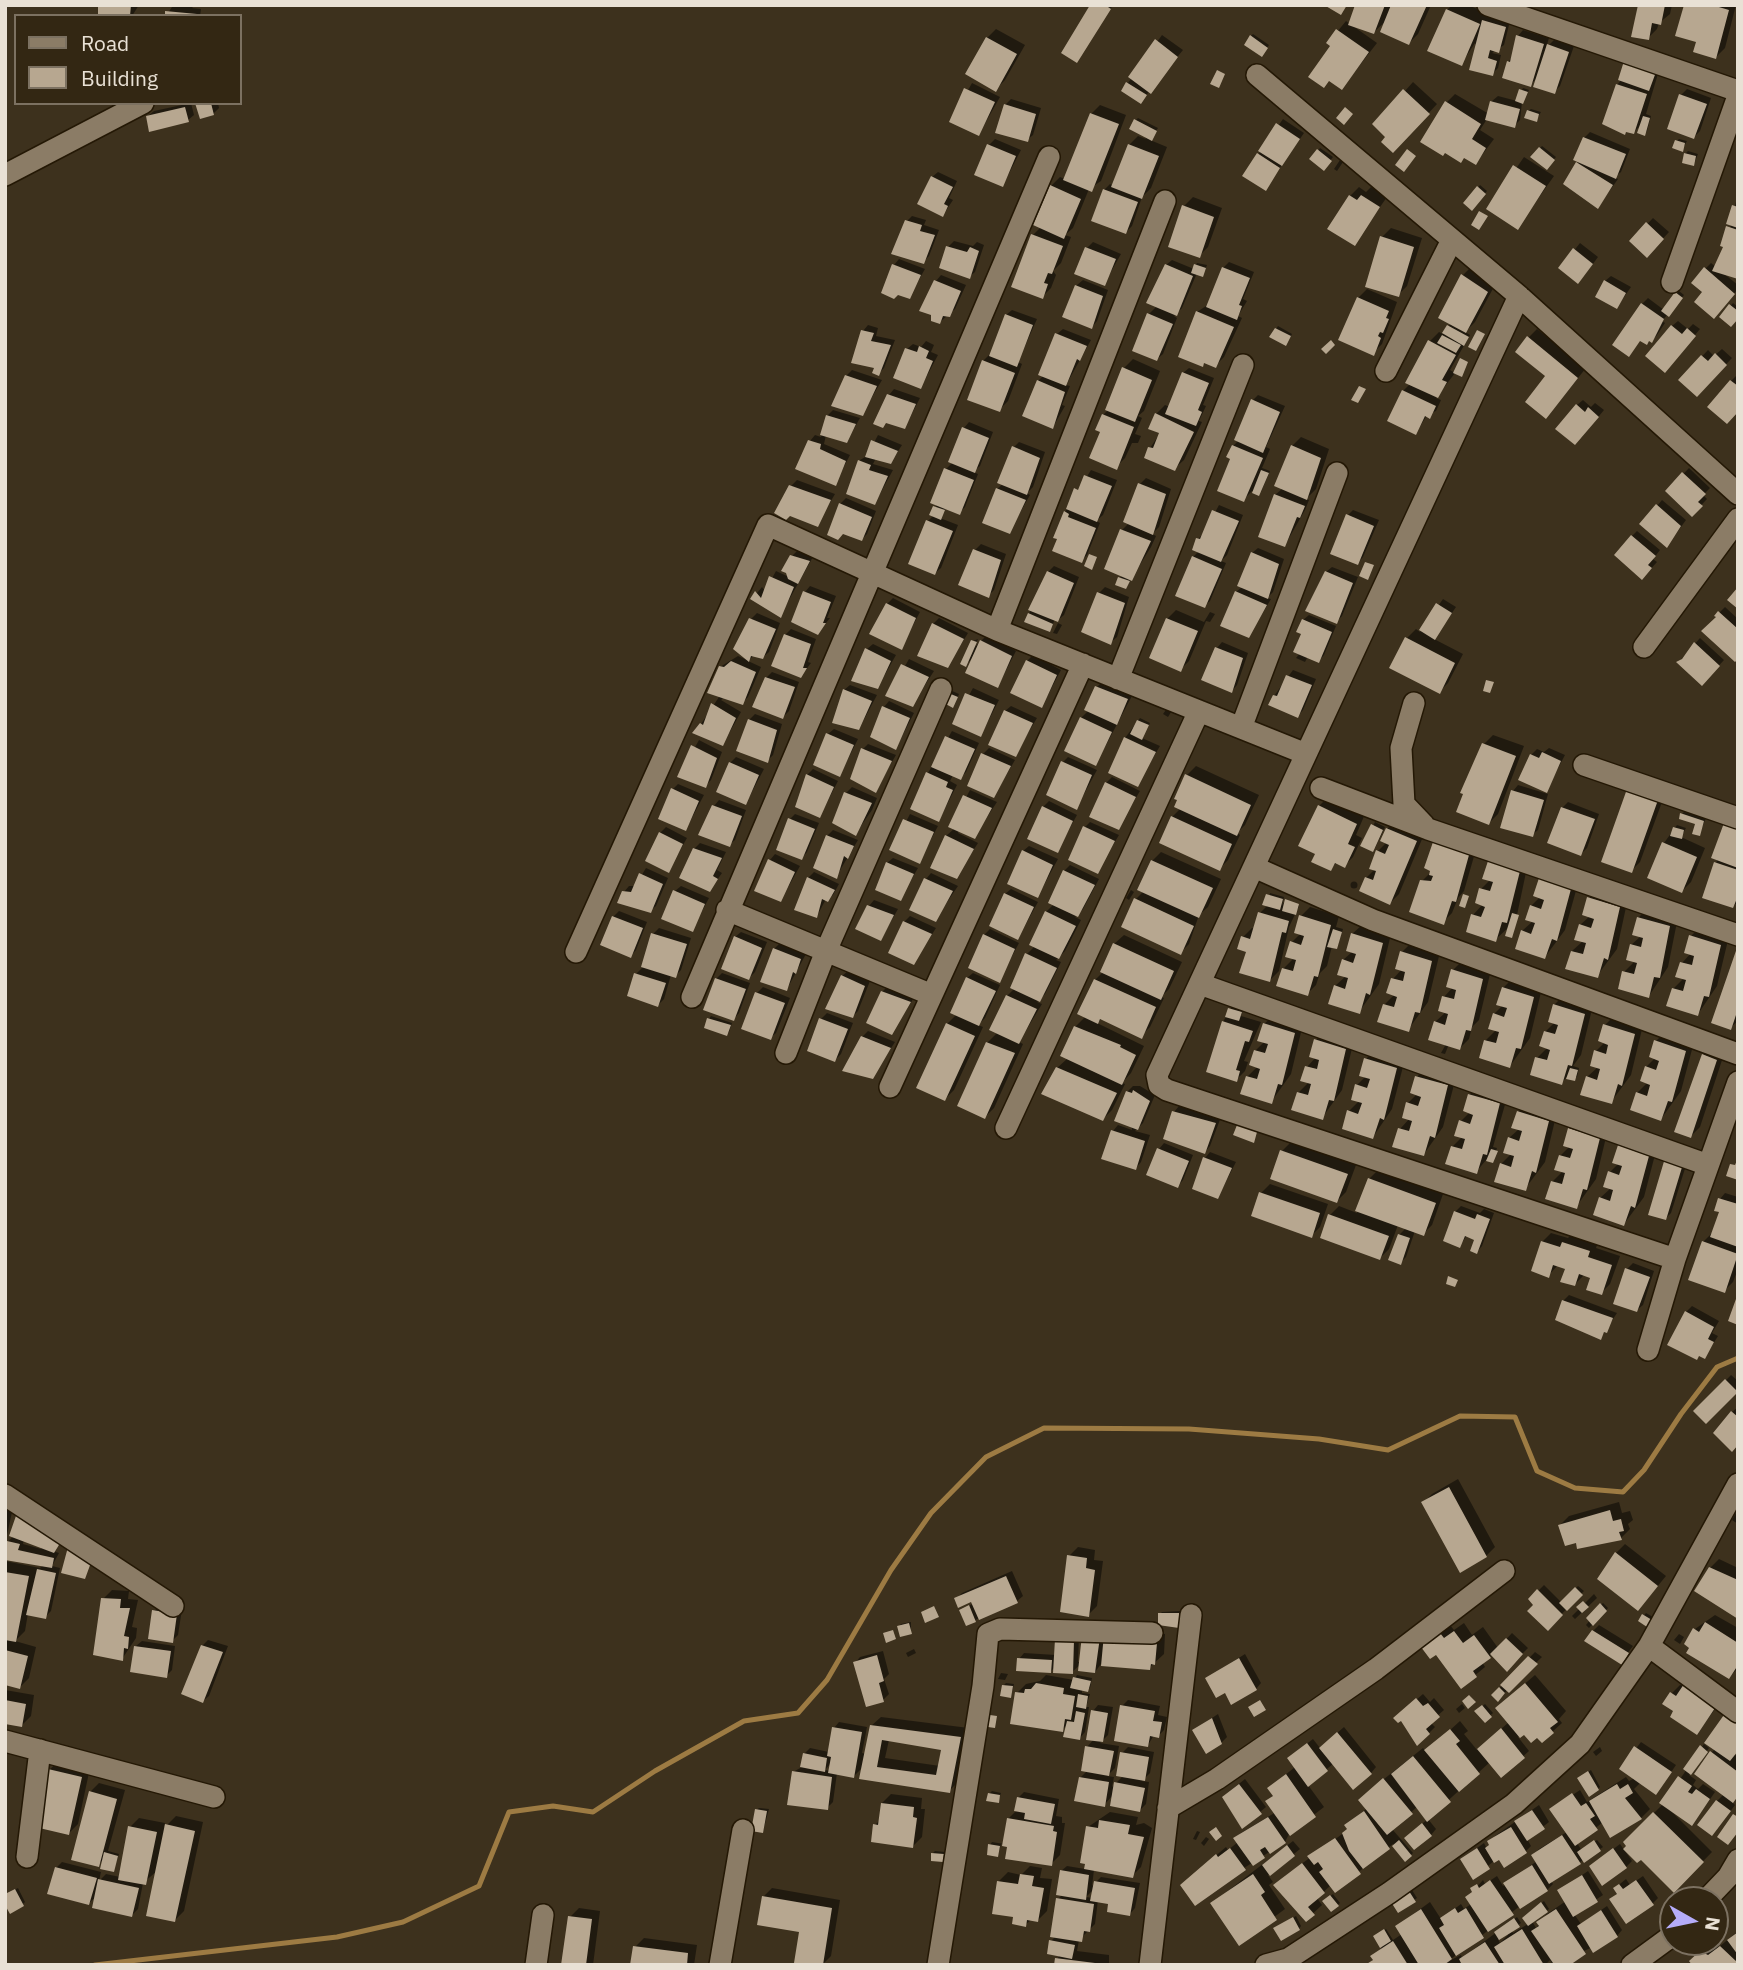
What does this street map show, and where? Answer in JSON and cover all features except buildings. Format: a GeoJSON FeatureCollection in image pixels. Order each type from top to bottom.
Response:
{"type":"FeatureCollection","features":[{"type":"Feature","properties":{"kind":"street"},"geometry":{"type":"LineString","coordinates":[[1488,5],[1738,93],[1672,282]]}},
{"type":"Feature","properties":{"kind":"street"},"geometry":{"type":"LineString","coordinates":[[1257,75],[1519,296],[1738,494]]}},
{"type":"Feature","properties":{"kind":"street"},"geometry":{"type":"LineString","coordinates":[[5,175],[139,105]]}},
{"type":"Feature","properties":{"kind":"street"},"geometry":{"type":"LineString","coordinates":[[692,997],[1049,157]]}},
{"type":"Feature","properties":{"kind":"street"},"geometry":{"type":"LineString","coordinates":[[997,630],[1165,201]]}},
{"type":"Feature","properties":{"kind":"street"},"geometry":{"type":"LineString","coordinates":[[1386,371],[1452,240]]}},
{"type":"Feature","properties":{"kind":"street"},"geometry":{"type":"LineString","coordinates":[[1519,296],[1157,1076],[1159,1085],[1167,1090],[1675,1259]]}},
{"type":"Feature","properties":{"kind":"street"},"geometry":{"type":"LineString","coordinates":[[1118,679],[1242,365]]}},
{"type":"Feature","properties":{"kind":"street"},"geometry":{"type":"LineString","coordinates":[[1241,728],[1336,473]]}},
{"type":"Feature","properties":{"kind":"street"},"geometry":{"type":"LineString","coordinates":[[1644,647],[1738,519]]}},
{"type":"Feature","properties":{"kind":"street"},"geometry":{"type":"LineString","coordinates":[[576,952],[768,525],[997,630],[1306,754]]}},
{"type":"Feature","properties":{"kind":"street"},"geometry":{"type":"LineString","coordinates":[[890,1087],[1083,664]]}},
{"type":"Feature","properties":{"kind":"street"},"geometry":{"type":"LineString","coordinates":[[786,1053],[827,951],[941,690]]}},
{"type":"Feature","properties":{"kind":"street"},"geometry":{"type":"LineString","coordinates":[[1414,703],[1401,748],[1404,804],[1428,829]]}},
{"type":"Feature","properties":{"kind":"street"},"geometry":{"type":"LineString","coordinates":[[1006,1128],[1199,711]]}},
{"type":"Feature","properties":{"kind":"street"},"geometry":{"type":"LineString","coordinates":[[1584,765],[1738,818]]}},
{"type":"Feature","properties":{"kind":"street"},"geometry":{"type":"LineString","coordinates":[[1321,788],[1428,829],[1738,935]]}},
{"type":"Feature","properties":{"kind":"street"},"geometry":{"type":"LineString","coordinates":[[1254,867],[1373,920],[1738,1054]]}},
{"type":"Feature","properties":{"kind":"street"},"geometry":{"type":"LineString","coordinates":[[727,910],[932,995]]}},
{"type":"Feature","properties":{"kind":"street"},"geometry":{"type":"LineString","coordinates":[[1200,984],[1708,1165]]}},
{"type":"Feature","properties":{"kind":"street"},"geometry":{"type":"LineString","coordinates":[[1648,1350],[1675,1259],[1738,1082]]}},
{"type":"Feature","properties":{"kind":"street"},"geometry":{"type":"LineString","coordinates":[[1266,1965],[1289,1959],[1389,1893],[1514,1804],[1580,1744],[1649,1646],[1738,1484]]}},
{"type":"Feature","properties":{"kind":"street"},"geometry":{"type":"LineString","coordinates":[[5,1495],[173,1606]]}},
{"type":"Feature","properties":{"kind":"street"},"geometry":{"type":"LineString","coordinates":[[1168,1808],[1217,1779],[1376,1669],[1504,1571]]}},
{"type":"Feature","properties":{"kind":"street"},"geometry":{"type":"LineString","coordinates":[[1156,1964],[1168,1808],[1191,1615]]}},
{"type":"Feature","properties":{"kind":"street"},"geometry":{"type":"LineString","coordinates":[[938,1965],[983,1686],[988,1634],[1000,1629],[1152,1633]]}},
{"type":"Feature","properties":{"kind":"street"},"geometry":{"type":"LineString","coordinates":[[1649,1646],[1738,1712]]}},
{"type":"Feature","properties":{"kind":"street"},"geometry":{"type":"LineString","coordinates":[[5,1741],[214,1797]]}},
{"type":"Feature","properties":{"kind":"street"},"geometry":{"type":"LineString","coordinates":[[27,1857],[40,1750]]}},
{"type":"Feature","properties":{"kind":"street"},"geometry":{"type":"LineString","coordinates":[[720,1965],[743,1830]]}},
{"type":"Feature","properties":{"kind":"street"},"geometry":{"type":"LineString","coordinates":[[1719,1886],[1738,1860]]}},
{"type":"Feature","properties":{"kind":"street"},"geometry":{"type":"LineString","coordinates":[[536,1965],[543,1915]]}},
{"type":"Feature","properties":{"kind":"street"},"geometry":{"type":"LineString","coordinates":[[1632,1965],[1659,1945]]}},
{"type":"Feature","properties":{"kind":"waterway"},"geometry":{"type":"LineString","coordinates":[[95,1965],[337,1937],[403,1922],[479,1886],[509,1812],[553,1806],[593,1812],[655,1771],[744,1721],[798,1713],[827,1680],[891,1570],[931,1513],[986,1457],[1044,1428],[1189,1429],[1319,1439],[1388,1450],[1460,1416],[1515,1417],[1537,1471],[1575,1488],[1623,1492],[1644,1470],[1681,1414],[1717,1367],[1738,1358]]}}]}
